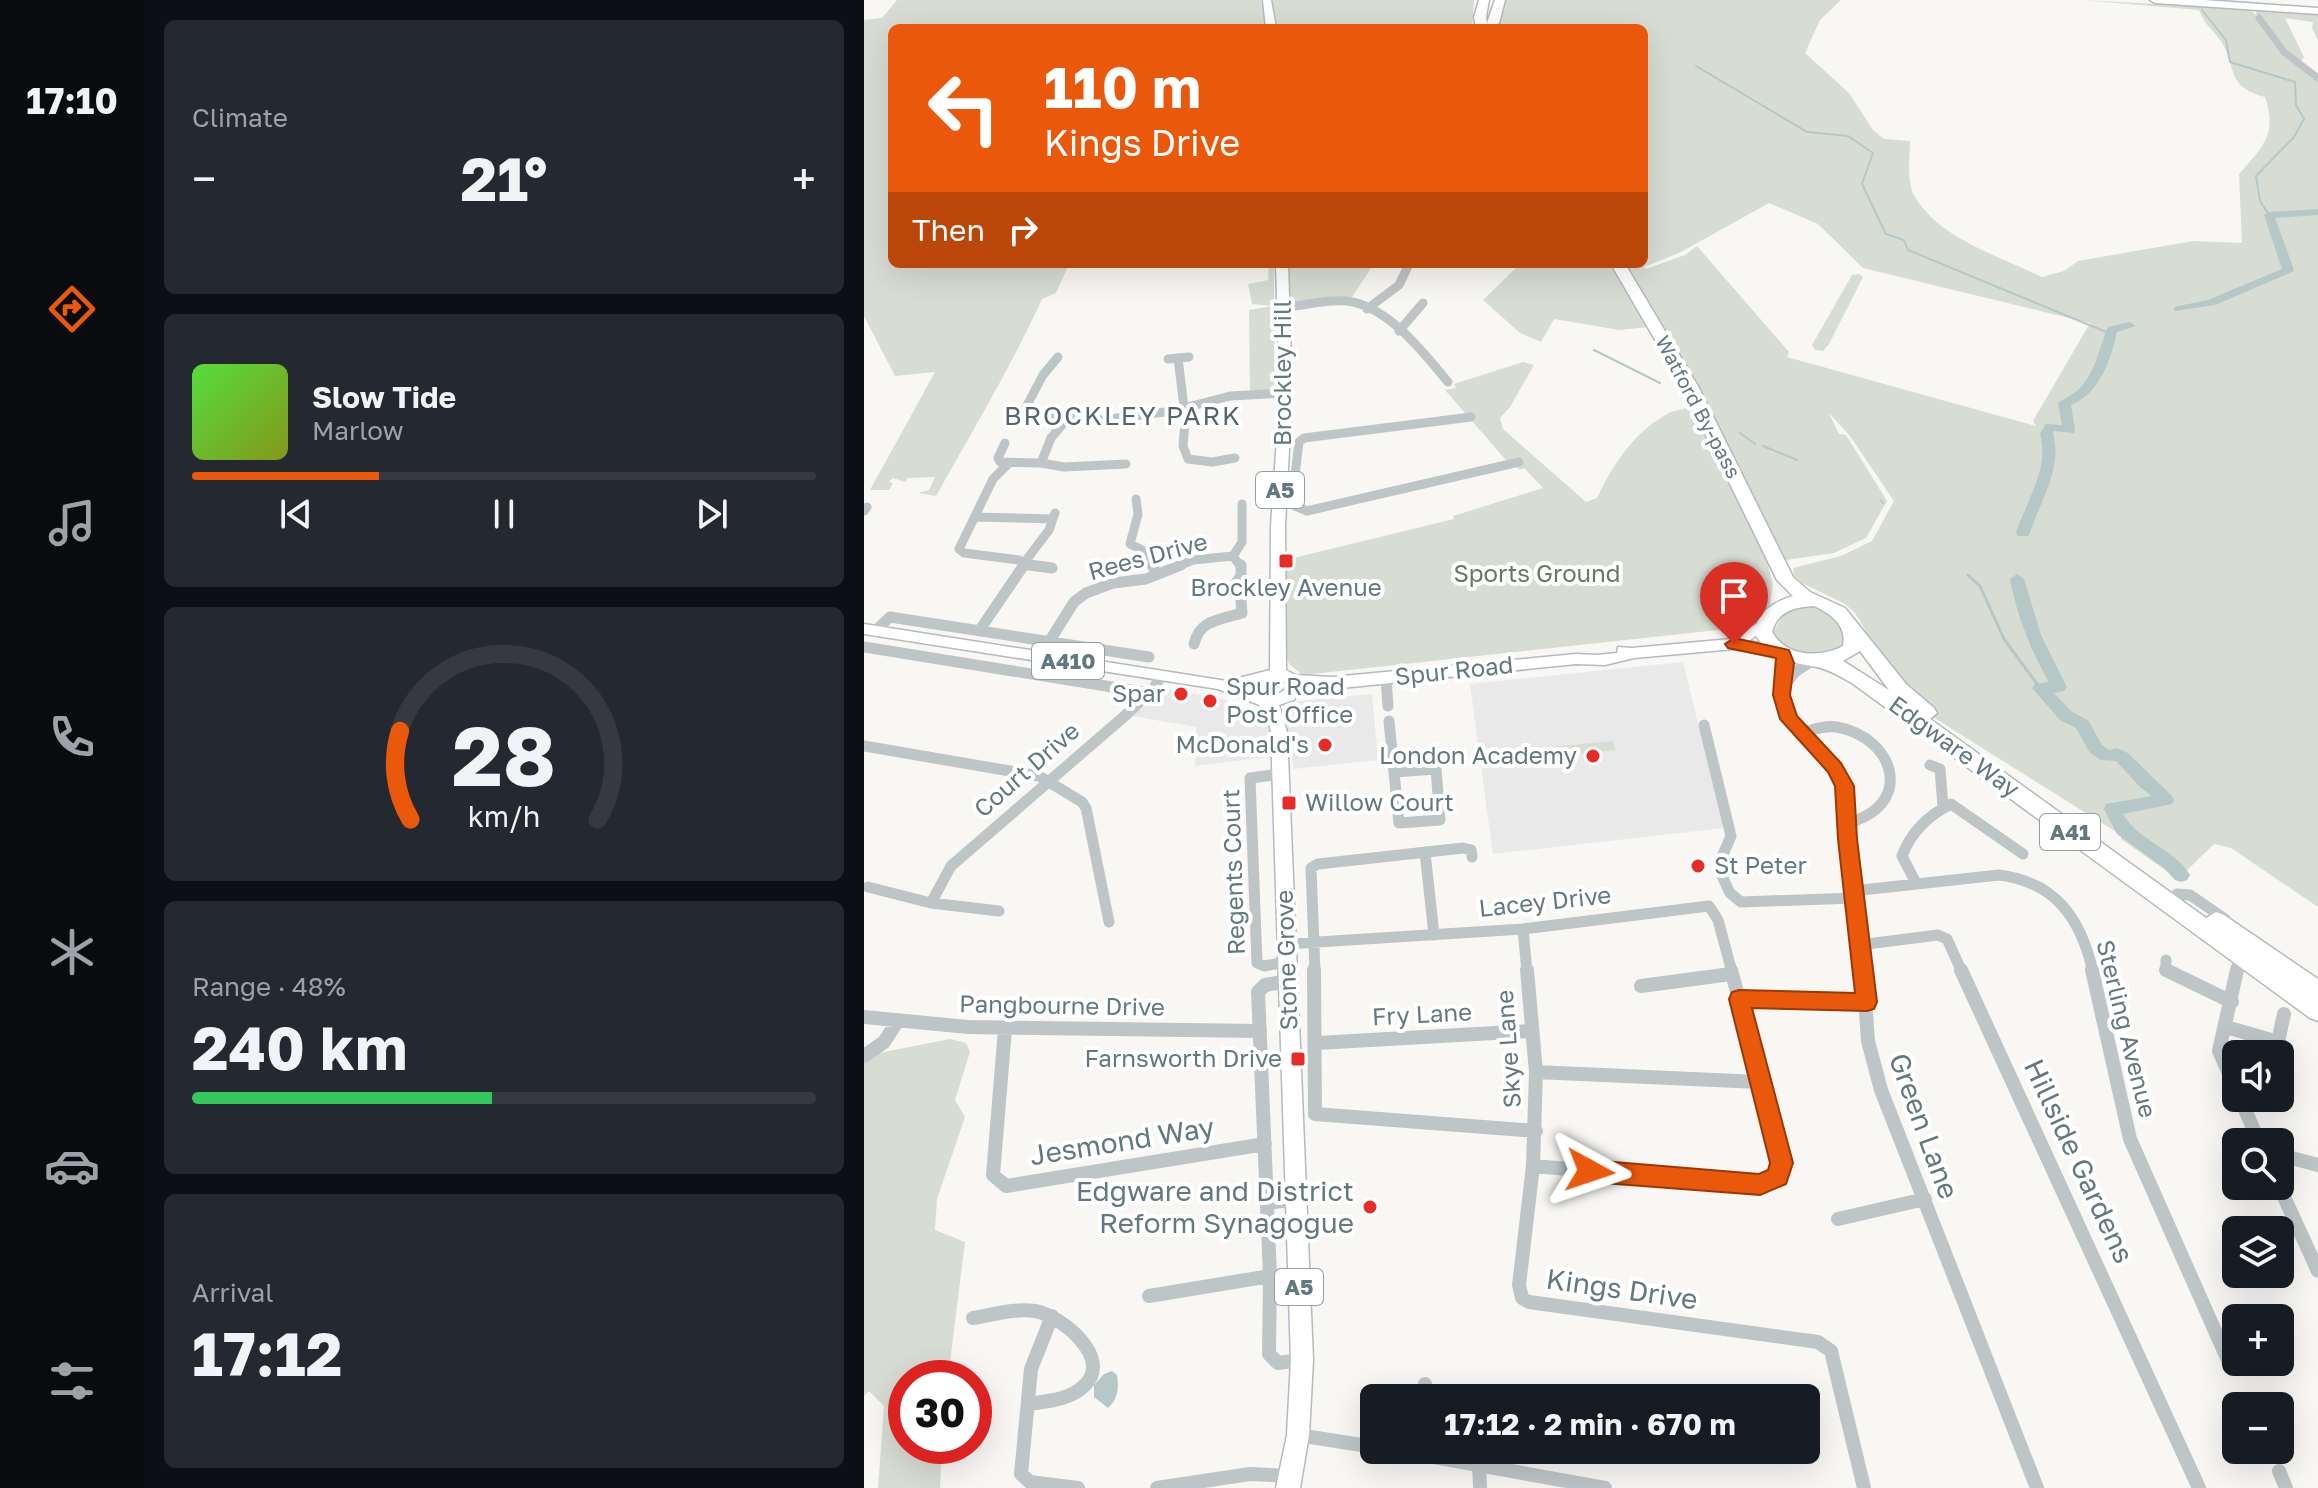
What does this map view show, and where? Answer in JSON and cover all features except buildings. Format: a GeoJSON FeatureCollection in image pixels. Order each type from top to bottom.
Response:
{"type":"FeatureCollection","features":[{"type":"Feature","properties":{"kind":"highway"},"geometry":{"type":"LineString","coordinates":[[1484,0],[1480,17],[1487,24]]}},
{"type":"Feature","properties":{"kind":"highway"},"geometry":{"type":"LineString","coordinates":[[1490,24],[1498,0]]}},
{"type":"Feature","properties":{"kind":"highway"},"geometry":{"type":"LineString","coordinates":[[2155,0],[2318,8]]}},
{"type":"Feature","properties":{"kind":"highway"},"geometry":{"type":"LineString","coordinates":[[2224,0],[2318,8]]}},
{"type":"Feature","properties":{"kind":"highway","name":"Watford By-pass"},"geometry":{"type":"LineString","coordinates":[[1620,268],[1691,388],[1793,588],[1815,600]]}},
{"type":"Feature","properties":{"kind":"highway","name":"Watford By-pass"},"geometry":{"type":"LineString","coordinates":[[1769,619],[1780,588],[1773,553]]}},
{"type":"Feature","properties":{"kind":"highway","name":"A41"},"geometry":{"type":"LineString","coordinates":[[1773,553],[1800,585],[1847,610],[1880,664]]}},
{"type":"Feature","properties":{"kind":"highway"},"geometry":{"type":"LineString","coordinates":[[1815,600],[1832,607],[1848,623],[1854,638],[1851,650],[1839,658],[1815,661],[1782,653],[1765,639],[1769,619],[1793,601],[1815,600]]}},
{"type":"Feature","properties":{"kind":"highway","name":"A41"},"geometry":{"type":"LineString","coordinates":[[1848,623],[1880,664]]}},
{"type":"Feature","properties":{"kind":"highway","name":"Edgware Way"},"geometry":{"type":"LineString","coordinates":[[1815,661],[1839,667],[1859,678],[2318,1011]]}},
{"type":"Feature","properties":{"kind":"highway","name":"Edgware Way"},"geometry":{"type":"LineString","coordinates":[[1880,664],[1899,689],[1928,714],[2318,992]]}},
{"type":"Feature","properties":{"kind":"main road"},"geometry":{"type":"LineString","coordinates":[[1267,0],[1270,24]]}},
{"type":"Feature","properties":{"kind":"main road","name":"Brockley Hill"},"geometry":{"type":"LineString","coordinates":[[1282,268],[1288,476],[1288,686]]}},
{"type":"Feature","properties":{"kind":"main road","name":"Spur Road"},"geometry":{"type":"LineString","coordinates":[[1734,644],[1769,619]]}},
{"type":"Feature","properties":{"kind":"main road","name":"A410"},"geometry":{"type":"LineString","coordinates":[[870,630],[1140,661],[1161,676],[1220,684],[1246,683],[1261,678]]}},
{"type":"Feature","properties":{"kind":"main road","name":"Spur Road"},"geometry":{"type":"LineString","coordinates":[[1288,686],[1626,657],[1632,653],[1734,644],[1782,653]]}},
{"type":"Feature","properties":{"kind":"main road"},"geometry":{"type":"LineString","coordinates":[[1261,699],[1274,702],[1288,686],[1261,678],[1255,687],[1261,699],[1273,707],[1279,720]]}},
{"type":"Feature","properties":{"kind":"main road","name":"A410"},"geometry":{"type":"LineString","coordinates":[[1220,684],[1261,699]]}},
{"type":"Feature","properties":{"kind":"main road","name":"Stone Grove"},"geometry":{"type":"LineString","coordinates":[[1288,686],[1279,720],[1296,1199]]}},
{"type":"Feature","properties":{"kind":"main road","name":"A5"},"geometry":{"type":"LineString","coordinates":[[1290,1482],[1298,1435],[1302,1360],[1296,1199]]}},
{"type":"Feature","properties":{"kind":"street"},"geometry":{"type":"LineString","coordinates":[[2259,18],[2284,52],[2318,78]]}},
{"type":"Feature","properties":{"kind":"street"},"geometry":{"type":"LineString","coordinates":[[1367,309],[1399,285],[1407,268]]}},
{"type":"Feature","properties":{"kind":"street"},"geometry":{"type":"LineString","coordinates":[[1284,307],[1345,301],[1367,309],[1421,348],[1448,382]]}},
{"type":"Feature","properties":{"kind":"street"},"geometry":{"type":"LineString","coordinates":[[1399,331],[1423,303]]}},
{"type":"Feature","properties":{"kind":"street"},"geometry":{"type":"LineString","coordinates":[[1058,357],[1049,365],[1034,390],[1024,413],[1031,417],[1102,420],[1286,393]]}},
{"type":"Feature","properties":{"kind":"street"},"geometry":{"type":"LineString","coordinates":[[1189,357],[1173,358],[1188,420],[1181,443],[1188,459],[1212,462],[1235,458]]}},
{"type":"Feature","properties":{"kind":"street"},"geometry":{"type":"LineString","coordinates":[[1102,420],[1105,406]]}},
{"type":"Feature","properties":{"kind":"street"},"geometry":{"type":"LineString","coordinates":[[1471,417],[1304,438],[1299,442],[1288,476],[1295,506],[1307,511],[1519,462]]}},
{"type":"Feature","properties":{"kind":"street"},"geometry":{"type":"LineString","coordinates":[[1041,463],[1051,438],[1067,419]]}},
{"type":"Feature","properties":{"kind":"street"},"geometry":{"type":"LineString","coordinates":[[1005,443],[998,458],[1008,464],[1041,463],[1064,467],[1126,464]]}},
{"type":"Feature","properties":{"kind":"street"},"geometry":{"type":"LineString","coordinates":[[1008,464],[997,474],[988,490],[959,547],[960,551],[1052,568]]}},
{"type":"Feature","properties":{"kind":"street"},"geometry":{"type":"LineString","coordinates":[[1136,499],[1138,514],[1130,544],[1144,551],[1157,574]]}},
{"type":"Feature","properties":{"kind":"street","name":"Rees Drive"},"geometry":{"type":"LineString","coordinates":[[1049,642],[1081,596],[1102,587],[1140,580],[1193,560],[1233,556],[1242,542],[1242,507],[1229,511]]}},
{"type":"Feature","properties":{"kind":"street"},"geometry":{"type":"LineString","coordinates":[[975,517],[1053,519],[979,631]]}},
{"type":"Feature","properties":{"kind":"street"},"geometry":{"type":"LineString","coordinates":[[1194,644],[1197,631],[1203,625],[1242,613],[1240,589],[1236,583],[1241,576],[1241,563],[1233,556]]}},
{"type":"Feature","properties":{"kind":"street"},"geometry":{"type":"LineString","coordinates":[[870,630],[890,617],[1049,642],[1140,661]]}},
{"type":"Feature","properties":{"kind":"street"},"geometry":{"type":"LineString","coordinates":[[904,653],[915,637]]}},
{"type":"Feature","properties":{"kind":"street"},"geometry":{"type":"LineString","coordinates":[[864,647],[1149,693]]}},
{"type":"Feature","properties":{"kind":"street","name":"Green Lane"},"geometry":{"type":"LineString","coordinates":[[1782,653],[1785,663],[1782,688],[1784,709],[1800,733],[1832,764],[1842,779],[1867,1002],[1868,1041],[1881,1090],[2037,1488]]}},
{"type":"Feature","properties":{"kind":"street"},"geometry":{"type":"LineString","coordinates":[[1782,688],[1795,672],[1815,661]]}},
{"type":"Feature","properties":{"kind":"street","name":"Court Drive"},"geometry":{"type":"LineString","coordinates":[[931,903],[951,866],[1149,693],[1161,676]]}},
{"type":"Feature","properties":{"kind":"street"},"geometry":{"type":"LineString","coordinates":[[1386,678],[1388,706]]}},
{"type":"Feature","properties":{"kind":"street"},"geometry":{"type":"LineString","coordinates":[[1389,721],[1394,772],[1399,823],[1432,823],[1440,820],[1436,769],[1394,772]]}},
{"type":"Feature","properties":{"kind":"street","name":"Sterling Avenue"},"geometry":{"type":"LineString","coordinates":[[1704,725],[1731,836],[1722,857],[1722,876],[1730,893],[1741,902],[1854,894],[1916,883],[1999,875],[2016,877],[2049,891],[2078,925],[2091,965],[2130,1139],[2222,1347]]}},
{"type":"Feature","properties":{"kind":"street"},"geometry":{"type":"LineString","coordinates":[[1800,733],[1832,726],[1860,733],[1883,753],[1892,772],[1887,796],[1870,815],[1847,823]]}},
{"type":"Feature","properties":{"kind":"street"},"geometry":{"type":"LineString","coordinates":[[864,746],[1039,776],[1086,808],[1109,922]]}},
{"type":"Feature","properties":{"kind":"street"},"geometry":{"type":"LineString","coordinates":[[1930,765],[1940,769],[1943,807]]}},
{"type":"Feature","properties":{"kind":"street","name":"Regents Court"},"geometry":{"type":"LineString","coordinates":[[1281,774],[1250,778],[1257,963],[1264,966],[1287,962]]}},
{"type":"Feature","properties":{"kind":"street"},"geometry":{"type":"LineString","coordinates":[[1916,883],[1902,856],[1906,841],[1943,807],[1951,804],[2003,845],[2023,854]]}},
{"type":"Feature","properties":{"kind":"street"},"geometry":{"type":"LineString","coordinates":[[1472,857],[1471,850],[1465,848],[1315,865],[1310,871],[1317,1043],[1315,1114],[1536,1131]]}},
{"type":"Feature","properties":{"kind":"street"},"geometry":{"type":"LineString","coordinates":[[1431,851],[1434,935]]}},
{"type":"Feature","properties":{"kind":"street"},"geometry":{"type":"LineString","coordinates":[[868,887],[931,903],[999,911]]}},
{"type":"Feature","properties":{"kind":"street","name":"Edgware Way"},"geometry":{"type":"LineString","coordinates":[[2183,895],[2318,982]]}},
{"type":"Feature","properties":{"kind":"street","name":"Lacey Drive"},"geometry":{"type":"LineString","coordinates":[[1287,962],[1314,942],[1523,929],[1709,906],[1719,921],[1739,999]]}},
{"type":"Feature","properties":{"kind":"street","name":"Skye Lane"},"geometry":{"type":"LineString","coordinates":[[1523,929],[1536,1072],[1533,1166]]}},
{"type":"Feature","properties":{"kind":"street","name":"Hillside Gardens"},"geometry":{"type":"LineString","coordinates":[[1859,945],[1938,935],[1947,939],[2199,1488]]}},
{"type":"Feature","properties":{"kind":"street"},"geometry":{"type":"LineString","coordinates":[[2222,1040],[2239,954]]}},
{"type":"Feature","properties":{"kind":"street"},"geometry":{"type":"LineString","coordinates":[[2166,960],[2166,970],[2232,1002]]}},
{"type":"Feature","properties":{"kind":"street"},"geometry":{"type":"LineString","coordinates":[[1287,962],[1258,992],[1270,1276],[1269,1354],[1278,1363],[1302,1360]]}},
{"type":"Feature","properties":{"kind":"street"},"geometry":{"type":"LineString","coordinates":[[1641,986],[1731,974]]}},
{"type":"Feature","properties":{"kind":"street"},"geometry":{"type":"LineString","coordinates":[[1533,1166],[1760,1185],[1778,1177],[1781,1163],[1739,999],[1867,1002]]}},
{"type":"Feature","properties":{"kind":"street"},"geometry":{"type":"LineString","coordinates":[[2279,1040],[2284,1014]]}},
{"type":"Feature","properties":{"kind":"street","name":"Pangbourne Drive"},"geometry":{"type":"LineString","coordinates":[[864,1017],[1005,1029],[1260,1031]]}},
{"type":"Feature","properties":{"kind":"street"},"geometry":{"type":"LineString","coordinates":[[864,1056],[884,1042],[897,1022]]}},
{"type":"Feature","properties":{"kind":"street"},"geometry":{"type":"LineString","coordinates":[[2226,1027],[2258,1040]]}},
{"type":"Feature","properties":{"kind":"street","name":"Jesmond Way"},"geometry":{"type":"LineString","coordinates":[[1005,1029],[993,1175],[1006,1186],[1265,1144]]}},
{"type":"Feature","properties":{"kind":"street","name":"Fry Lane"},"geometry":{"type":"LineString","coordinates":[[1317,1043],[1530,1031]]}},
{"type":"Feature","properties":{"kind":"street"},"geometry":{"type":"LineString","coordinates":[[1536,1072],[1759,1082]]}},
{"type":"Feature","properties":{"kind":"street"},"geometry":{"type":"LineString","coordinates":[[2294,1159],[2318,1165]]}},
{"type":"Feature","properties":{"kind":"street","name":"Kings Drive"},"geometry":{"type":"LineString","coordinates":[[1533,1166],[1519,1285],[1522,1298],[1529,1302],[1818,1342],[1831,1351],[1864,1488]]}},
{"type":"Feature","properties":{"kind":"street"},"geometry":{"type":"LineString","coordinates":[[1267,1203],[1296,1199]]}},
{"type":"Feature","properties":{"kind":"street"},"geometry":{"type":"LineString","coordinates":[[1838,1219],[1925,1199]]}},
{"type":"Feature","properties":{"kind":"street"},"geometry":{"type":"LineString","coordinates":[[2285,1200],[2318,1271]]}},
{"type":"Feature","properties":{"kind":"street"},"geometry":{"type":"LineString","coordinates":[[1149,1296],[1270,1276]]}},
{"type":"Feature","properties":{"kind":"street"},"geometry":{"type":"LineString","coordinates":[[973,1318],[1022,1311],[1052,1316],[1073,1329],[1089,1351],[1092,1374],[1088,1383],[1076,1394],[1028,1404]]}},
{"type":"Feature","properties":{"kind":"street"},"geometry":{"type":"LineString","coordinates":[[1052,1316],[1034,1355],[1021,1474],[1030,1482],[1078,1488]]}},
{"type":"Feature","properties":{"kind":"street"},"geometry":{"type":"LineString","coordinates":[[1298,1435],[1360,1445]]}},
{"type":"Feature","properties":{"kind":"street"},"geometry":{"type":"LineString","coordinates":[[1479,1464],[1480,1488]]}},
{"type":"Feature","properties":{"kind":"street"},"geometry":{"type":"LineString","coordinates":[[1484,1464],[1605,1488]]}},
{"type":"Feature","properties":{"kind":"street"},"geometry":{"type":"LineString","coordinates":[[2279,1471],[2286,1488]]}},
{"type":"Feature","properties":{"kind":"street"},"geometry":{"type":"LineString","coordinates":[[1157,1488],[1250,1474],[1290,1482]]}},
{"type":"Feature","properties":{"kind":"shaded area","name":"London Academy"},"geometry":{"type":"Polygon","coordinates":[[[1683,662],[1724,828],[1493,854],[1470,684],[1683,662]]]}},
{"type":"Feature","properties":{"kind":"shaded area"},"geometry":{"type":"Polygon","coordinates":[[[1166,689],[1221,698],[1240,707],[1251,721],[1289,717],[1292,706],[1299,701],[1372,694],[1378,760],[1293,769],[1292,754],[1195,766],[1196,727],[1132,716],[1166,689]]]}},
{"type":"Feature","properties":{"kind":"shaded area"},"geometry":{"type":"Polygon","coordinates":[[[1112,1371],[1117,1375],[1118,1389],[1108,1408],[1094,1397],[1094,1385],[1104,1374],[1112,1371]]]}},
{"type":"Feature","properties":{"kind":"green space"},"geometry":{"type":"Polygon","coordinates":[[[897,0],[1261,0],[1265,24],[888,24],[888,268],[1067,268],[1056,293],[1042,299],[936,496],[918,493],[929,490],[935,477],[908,478],[905,482],[893,478],[889,482],[893,483],[889,490],[870,490],[935,372],[895,376],[864,316],[864,20],[882,18],[897,0]]]}},
{"type":"Feature","properties":{"kind":"green space"},"geometry":{"type":"Polygon","coordinates":[[[1271,0],[1474,0],[1472,24],[1274,24],[1271,0]]]}},
{"type":"Feature","properties":{"kind":"green space"},"geometry":{"type":"Polygon","coordinates":[[[1505,0],[1841,0],[1820,20],[1805,53],[1849,93],[1873,130],[1884,139],[1910,141],[1910,184],[1926,212],[1940,225],[1972,245],[2042,277],[2064,271],[2078,261],[2193,241],[2242,243],[2239,174],[2261,148],[2269,131],[2269,110],[2265,97],[2251,92],[2237,80],[2224,46],[2199,10],[2081,0],[2250,9],[2257,16],[2255,10],[2318,14],[2318,41],[2312,28],[2313,22],[2285,18],[2304,57],[2299,64],[2318,78],[2318,907],[2231,848],[2214,844],[2178,879],[2121,839],[2121,835],[1928,714],[1875,646],[1855,613],[1845,604],[1802,583],[1794,575],[1793,568],[1841,556],[1872,541],[1894,501],[1850,436],[1829,413],[1839,434],[1846,435],[1887,501],[1866,538],[1834,553],[1786,560],[1775,546],[1630,275],[1635,273],[1629,273],[1626,268],[1646,269],[1685,255],[1697,246],[1789,352],[1787,357],[2036,426],[2033,421],[2090,323],[1863,268],[1818,224],[1769,203],[1681,252],[1648,265],[1648,24],[1500,24],[1505,0]]]}},
{"type":"Feature","properties":{"kind":"green space"},"geometry":{"type":"Polygon","coordinates":[[[1269,268],[1274,268],[1275,389],[1250,392],[1249,310],[1273,306],[1252,304],[1248,284],[1268,280],[1269,268]]]}},
{"type":"Feature","properties":{"kind":"green space"},"geometry":{"type":"Polygon","coordinates":[[[1287,268],[1371,268],[1350,300],[1288,303],[1287,268]]]}},
{"type":"Feature","properties":{"kind":"green space"},"geometry":{"type":"Polygon","coordinates":[[[1516,268],[1612,268],[1649,327],[1619,330],[1554,319],[1541,342],[1520,333],[1483,300],[1516,268]]]}},
{"type":"Feature","properties":{"kind":"green space"},"geometry":{"type":"Polygon","coordinates":[[[1852,275],[1863,277],[1829,344],[1823,351],[1815,350],[1812,345],[1852,275]]]}},
{"type":"Feature","properties":{"kind":"green space","name":"Sports Ground"},"geometry":{"type":"Polygon","coordinates":[[[1523,362],[1534,365],[1510,407],[1500,418],[1503,429],[1586,502],[1597,498],[1618,461],[1646,429],[1669,413],[1693,405],[1764,551],[1773,584],[1768,615],[1754,612],[1745,626],[1737,628],[1303,675],[1289,664],[1285,653],[1285,560],[1454,519],[1453,516],[1543,488],[1524,468],[1520,470],[1505,459],[1445,390],[1456,388],[1454,384],[1523,362]]]}},
{"type":"Feature","properties":{"kind":"green space"},"geometry":{"type":"Polygon","coordinates":[[[1810,605],[1841,618],[1845,649],[1816,655],[1779,646],[1772,633],[1786,612],[1810,605]]]}},
{"type":"Feature","properties":{"kind":"green space"},"geometry":{"type":"Polygon","coordinates":[[[1613,741],[1615,750],[1555,756],[1553,747],[1613,741]]]}},
{"type":"Feature","properties":{"kind":"green space"},"geometry":{"type":"Polygon","coordinates":[[[950,1039],[966,1043],[970,1052],[955,1100],[965,1117],[937,1199],[935,1230],[965,1242],[950,1360],[888,1360],[888,1464],[941,1464],[940,1488],[878,1488],[884,1406],[869,1391],[864,1396],[864,1056],[950,1039]]]}},
{"type":"Feature","properties":{"kind":"waterway"},"geometry":{"type":"LineString","coordinates":[[2202,10],[2226,40],[2230,62],[2295,82],[2296,105],[2304,119],[2294,137],[2256,176],[2260,201],[2269,215]]}},
{"type":"Feature","properties":{"kind":"waterway"},"geometry":{"type":"LineString","coordinates":[[1696,66],[1807,132],[1848,136],[1873,153],[1862,184],[1886,234],[1904,240],[1908,250],[2111,334]]}},
{"type":"Feature","properties":{"kind":"waterway"},"geometry":{"type":"LineString","coordinates":[[2178,309],[2211,303],[2288,270],[2269,215],[2318,212]]}},
{"type":"Feature","properties":{"kind":"waterway"},"geometry":{"type":"LineString","coordinates":[[2023,533],[2047,469],[2049,445],[2046,434],[2051,427],[2069,430],[2064,403],[2074,399],[2090,384],[2102,362],[2112,330],[2130,326]]}},
{"type":"Feature","properties":{"kind":"waterway"},"geometry":{"type":"LineString","coordinates":[[1594,350],[1660,383]]}},
{"type":"Feature","properties":{"kind":"waterway"},"geometry":{"type":"LineString","coordinates":[[1740,433],[1755,444]]}},
{"type":"Feature","properties":{"kind":"waterway"},"geometry":{"type":"LineString","coordinates":[[1763,446],[1797,460]]}},
{"type":"Feature","properties":{"kind":"waterway"},"geometry":{"type":"LineString","coordinates":[[1968,575],[1980,586],[2004,639],[2040,688]]}},
{"type":"Feature","properties":{"kind":"waterway"},"geometry":{"type":"LineString","coordinates":[[2017,579],[2033,635],[2059,687],[2040,688],[2066,716],[2082,724],[2096,749],[2107,756],[2117,754],[2122,757],[2164,797],[2166,800],[2112,809],[2123,829],[2168,862]]}},
{"type":"Feature","properties":{"kind":"waterway"},"geometry":{"type":"LineString","coordinates":[[2171,864],[2181,875]]}},
{"type":"Feature","properties":{"kind":"place","name":"Brockley Avenue"},"geometry":{"type":"Point","coordinates":[1286,561]}},
{"type":"Feature","properties":{"kind":"place","name":"Spar"},"geometry":{"type":"Point","coordinates":[1181,694]}},
{"type":"Feature","properties":{"kind":"place","name":"Spur Road Post Office"},"geometry":{"type":"Point","coordinates":[1210,701]}},
{"type":"Feature","properties":{"kind":"place","name":"McDonald's"},"geometry":{"type":"Point","coordinates":[1325,745]}},
{"type":"Feature","properties":{"kind":"place","name":"London Academy"},"geometry":{"type":"Point","coordinates":[1593,756]}},
{"type":"Feature","properties":{"kind":"place","name":"Willow Court"},"geometry":{"type":"Point","coordinates":[1289,803]}},
{"type":"Feature","properties":{"kind":"place","name":"St Peter"},"geometry":{"type":"Point","coordinates":[1698,866]}},
{"type":"Feature","properties":{"kind":"place","name":"Farnsworth Drive"},"geometry":{"type":"Point","coordinates":[1298,1059]}},
{"type":"Feature","properties":{"kind":"place","name":"Edgware and District Reform Synagogue"},"geometry":{"type":"Point","coordinates":[1370,1207]}},
{"type":"Feature","properties":{"kind":"district","name":"BROCKLEY PARK"},"geometry":{"type":"Point","coordinates":[1123,416]}},
{"type":"Feature","properties":{"kind":"route"},"geometry":{"type":"LineString","coordinates":[[1590,1171],[1760,1185],[1778,1177],[1781,1163],[1739,999],[1867,1002],[1842,779],[1795,728],[1784,709],[1781,681],[1785,663],[1783,654],[1734,644]]}}]}
